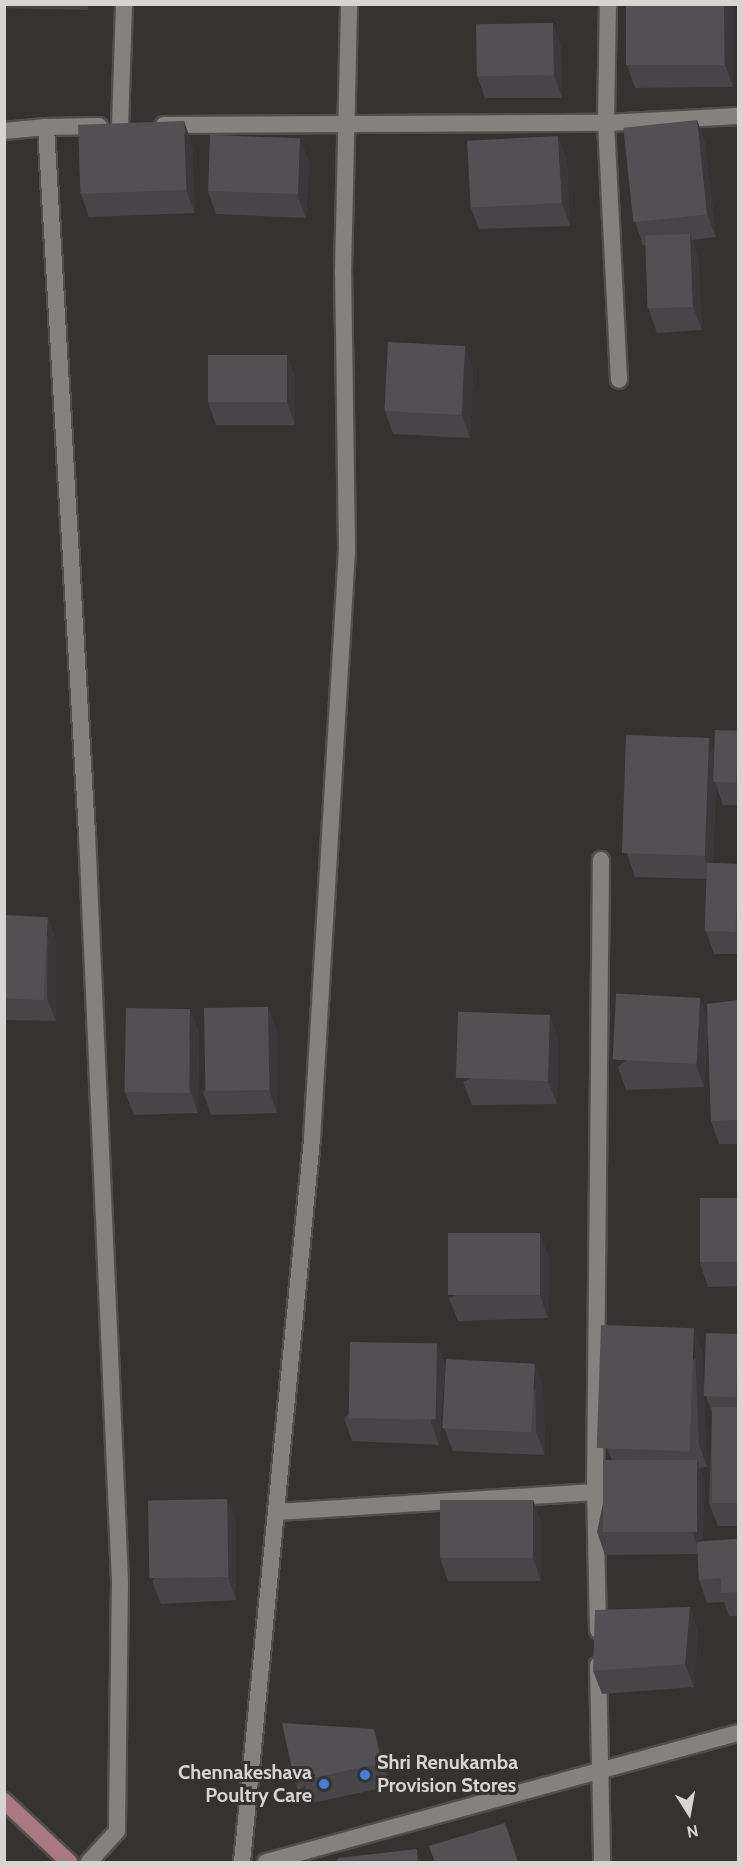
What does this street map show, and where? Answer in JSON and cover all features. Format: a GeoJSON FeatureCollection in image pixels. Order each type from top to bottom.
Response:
{"type":"FeatureCollection","features":[{"type":"Feature","properties":{"kind":"main road"},"geometry":{"type":"LineString","coordinates":[[4,1801],[69,1863]]}},
{"type":"Feature","properties":{"kind":"street"},"geometry":{"type":"LineString","coordinates":[[120,126],[124,4]]}},
{"type":"Feature","properties":{"kind":"street"},"geometry":{"type":"LineString","coordinates":[[242,1863],[312,1139],[347,550],[343,273],[349,4]]}},
{"type":"Feature","properties":{"kind":"street"},"geometry":{"type":"LineString","coordinates":[[608,4],[606,123],[619,380]]}},
{"type":"Feature","properties":{"kind":"street"},"geometry":{"type":"LineString","coordinates":[[4,131],[46,127],[347,122],[606,123],[738,116]]}},
{"type":"Feature","properties":{"kind":"street"},"geometry":{"type":"LineString","coordinates":[[46,127],[87,834],[120,1581],[117,1832],[89,1863]]}},
{"type":"Feature","properties":{"kind":"street"},"geometry":{"type":"LineString","coordinates":[[601,860],[595,1492],[602,1863]]}},
{"type":"Feature","properties":{"kind":"street"},"geometry":{"type":"LineString","coordinates":[[276,1512],[595,1492]]}},
{"type":"Feature","properties":{"kind":"street"},"geometry":{"type":"LineString","coordinates":[[266,1863],[738,1734]]}},
{"type":"Feature","properties":{"kind":"building"},"geometry":{"type":"Polygon","coordinates":[[[626,4],[724,4],[724,65],[626,65],[626,4]]]}},
{"type":"Feature","properties":{"kind":"building"},"geometry":{"type":"Polygon","coordinates":[[[553,23],[554,75],[477,76],[476,24],[553,23]]]}},
{"type":"Feature","properties":{"kind":"building"},"geometry":{"type":"Polygon","coordinates":[[[697,120],[707,214],[633,222],[623,128],[697,120]]]}},
{"type":"Feature","properties":{"kind":"building"},"geometry":{"type":"Polygon","coordinates":[[[184,121],[186,190],[80,194],[78,125],[184,121]]]}},
{"type":"Feature","properties":{"kind":"building"},"geometry":{"type":"Polygon","coordinates":[[[210,135],[300,138],[298,194],[208,191],[210,135]]]}},
{"type":"Feature","properties":{"kind":"building"},"geometry":{"type":"Polygon","coordinates":[[[558,136],[562,203],[471,208],[467,141],[558,136]]]}},
{"type":"Feature","properties":{"kind":"building"},"geometry":{"type":"Polygon","coordinates":[[[690,234],[693,307],[648,309],[645,236],[690,234]]]}},
{"type":"Feature","properties":{"kind":"building"},"geometry":{"type":"Polygon","coordinates":[[[388,342],[465,346],[461,415],[384,411],[388,342]]]}},
{"type":"Feature","properties":{"kind":"building"},"geometry":{"type":"Polygon","coordinates":[[[208,355],[287,355],[287,402],[208,402],[208,355]]]}},
{"type":"Feature","properties":{"kind":"building"},"geometry":{"type":"Polygon","coordinates":[[[715,730],[738,731],[736,783],[713,782],[715,730]]]}},
{"type":"Feature","properties":{"kind":"building"},"geometry":{"type":"Polygon","coordinates":[[[626,735],[709,738],[705,856],[622,853],[626,735]]]}},
{"type":"Feature","properties":{"kind":"building"},"geometry":{"type":"Polygon","coordinates":[[[707,863],[738,864],[736,932],[705,931],[707,863]]]}},
{"type":"Feature","properties":{"kind":"building"},"geometry":{"type":"Polygon","coordinates":[[[4,915],[48,917],[44,1000],[4,998],[4,915]]]}},
{"type":"Feature","properties":{"kind":"building"},"geometry":{"type":"Polygon","coordinates":[[[616,994],[700,998],[697,1064],[613,1060],[616,994]]]}},
{"type":"Feature","properties":{"kind":"building"},"geometry":{"type":"Polygon","coordinates":[[[738,1000],[738,1120],[711,1121],[707,1004],[738,1000]]]}},
{"type":"Feature","properties":{"kind":"building"},"geometry":{"type":"Polygon","coordinates":[[[268,1007],[269,1090],[205,1091],[204,1008],[268,1007]]]}},
{"type":"Feature","properties":{"kind":"building"},"geometry":{"type":"Polygon","coordinates":[[[126,1008],[190,1009],[189,1093],[125,1092],[126,1008]]]}},
{"type":"Feature","properties":{"kind":"building"},"geometry":{"type":"Polygon","coordinates":[[[458,1012],[550,1015],[548,1081],[456,1078],[458,1012]]]}},
{"type":"Feature","properties":{"kind":"building"},"geometry":{"type":"Polygon","coordinates":[[[700,1198],[738,1198],[738,1262],[700,1262],[700,1198]]]}},
{"type":"Feature","properties":{"kind":"building"},"geometry":{"type":"Polygon","coordinates":[[[448,1233],[540,1233],[540,1295],[448,1295],[448,1233]]]}},
{"type":"Feature","properties":{"kind":"building"},"geometry":{"type":"Polygon","coordinates":[[[601,1325],[694,1328],[690,1451],[597,1448],[601,1325]]]}},
{"type":"Feature","properties":{"kind":"building"},"geometry":{"type":"Polygon","coordinates":[[[706,1333],[738,1334],[736,1397],[704,1396],[706,1333]]]}},
{"type":"Feature","properties":{"kind":"building"},"geometry":{"type":"Polygon","coordinates":[[[350,1342],[437,1344],[436,1420],[349,1418],[350,1342]]]}},
{"type":"Feature","properties":{"kind":"building"},"geometry":{"type":"Polygon","coordinates":[[[446,1359],[535,1364],[531,1433],[442,1428],[446,1359]]]}},
{"type":"Feature","properties":{"kind":"building"},"geometry":{"type":"Polygon","coordinates":[[[712,1407],[738,1407],[738,1503],[712,1503],[712,1407]]]}},
{"type":"Feature","properties":{"kind":"building"},"geometry":{"type":"Polygon","coordinates":[[[603,1460],[697,1460],[697,1532],[603,1532],[603,1460]]]}},
{"type":"Feature","properties":{"kind":"building"},"geometry":{"type":"Polygon","coordinates":[[[227,1499],[228,1577],[149,1578],[148,1500],[227,1499]]]}},
{"type":"Feature","properties":{"kind":"building"},"geometry":{"type":"Polygon","coordinates":[[[440,1500],[533,1500],[533,1558],[440,1558],[440,1500]]]}},
{"type":"Feature","properties":{"kind":"building"},"geometry":{"type":"Polygon","coordinates":[[[738,1539],[738,1592],[721,1593],[721,1578],[699,1580],[697,1542],[738,1539]]]}},
{"type":"Feature","properties":{"kind":"building"},"geometry":{"type":"Polygon","coordinates":[[[690,1607],[685,1664],[593,1671],[595,1610],[690,1607]]]}},
{"type":"Feature","properties":{"kind":"building"},"geometry":{"type":"Polygon","coordinates":[[[282,1723],[374,1729],[382,1763],[295,1782],[282,1723]]]}},
{"type":"Feature","properties":{"kind":"building"},"geometry":{"type":"Polygon","coordinates":[[[505,1823],[518,1863],[435,1863],[429,1846],[505,1823]]]}},
{"type":"Feature","properties":{"kind":"building"},"geometry":{"type":"Polygon","coordinates":[[[417,1849],[418,1863],[334,1863],[339,1858],[417,1849]]]}},
{"type":"Feature","properties":{"kind":"place","name":"Shri Renukamba Provision Stores"},"geometry":{"type":"Point","coordinates":[365,1775]}},
{"type":"Feature","properties":{"kind":"place","name":"Chennakeshava Poultry Care"},"geometry":{"type":"Point","coordinates":[324,1784]}}]}
